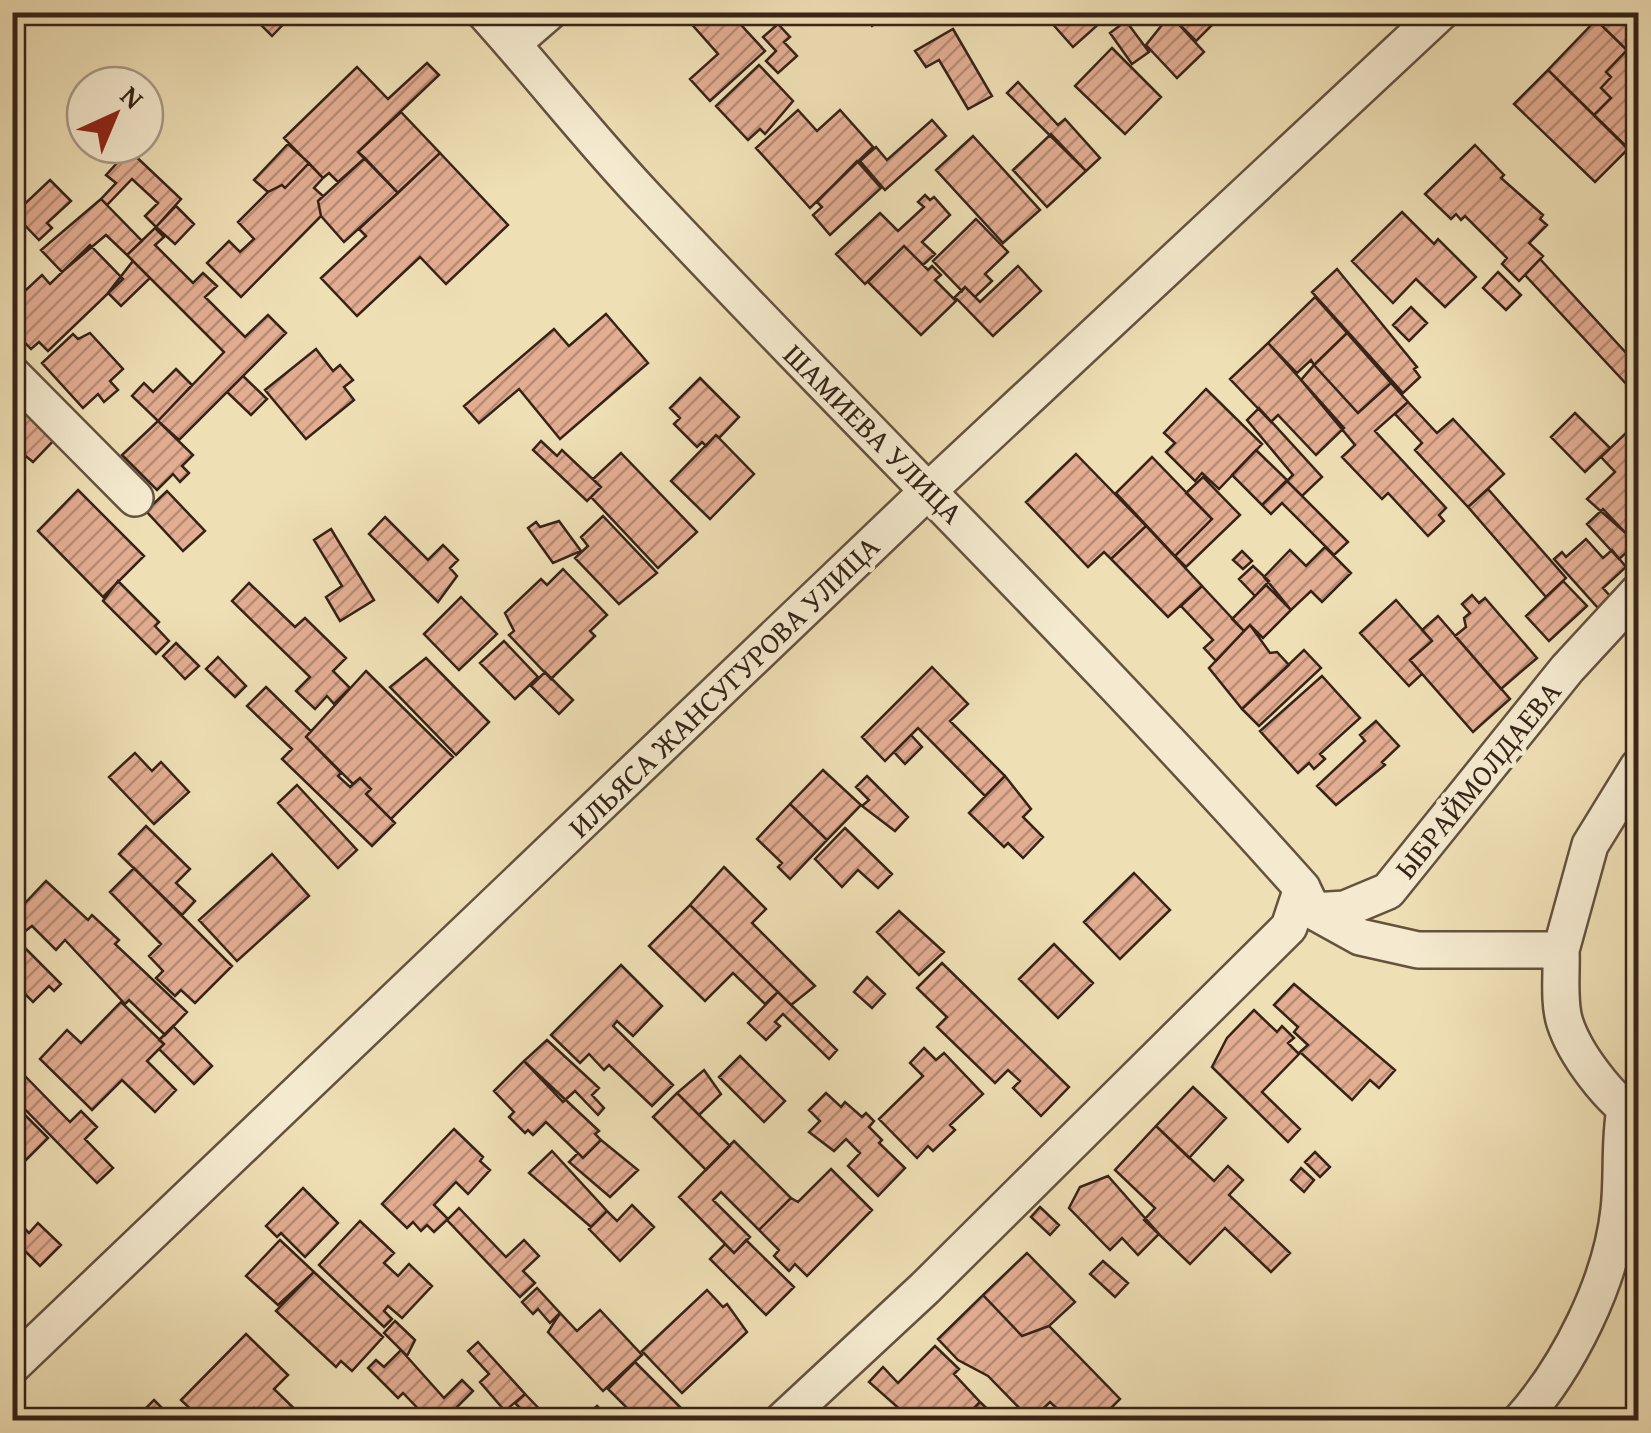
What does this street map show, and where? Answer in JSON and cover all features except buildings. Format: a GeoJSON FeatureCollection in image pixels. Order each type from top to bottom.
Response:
{"type":"FeatureCollection","features":[{"type":"Feature","properties":{"kind":"street","name":"ШАМИЕВА УЛИЦА"},"geometry":{"type":"LineString","coordinates":[[484,12],[644,197],[928,491],[1268,851],[1308,900],[1360,937],[1418,950],[1561,950]]}},
{"type":"Feature","properties":{"kind":"street"},"geometry":{"type":"LineString","coordinates":[[512,44],[549,12]]}},
{"type":"Feature","properties":{"kind":"street","name":"ИЛЬЯСА ЖАНСУГУРОВА УЛИЦА"},"geometry":{"type":"LineString","coordinates":[[12,1366],[928,491],[1440,12]]}},
{"type":"Feature","properties":{"kind":"street"},"geometry":{"type":"LineString","coordinates":[[12,374],[135,498]]}},
{"type":"Feature","properties":{"kind":"street","name":"ЫБРАЙМОЛДАЕВА"},"geometry":{"type":"LineString","coordinates":[[1308,900],[1345,909],[1388,891],[1567,669],[1638,592]]}},
{"type":"Feature","properties":{"kind":"street"},"geometry":{"type":"LineString","coordinates":[[1520,1420],[1559,1370],[1601,1279],[1619,1212],[1619,1139],[1631,1113],[1574,1043],[1564,1019],[1561,950],[1590,845],[1638,768]]}},
{"type":"Feature","properties":{"kind":"street"},"geometry":{"type":"LineString","coordinates":[[783,1420],[925,1288],[1289,927],[1308,900]]}}]}
